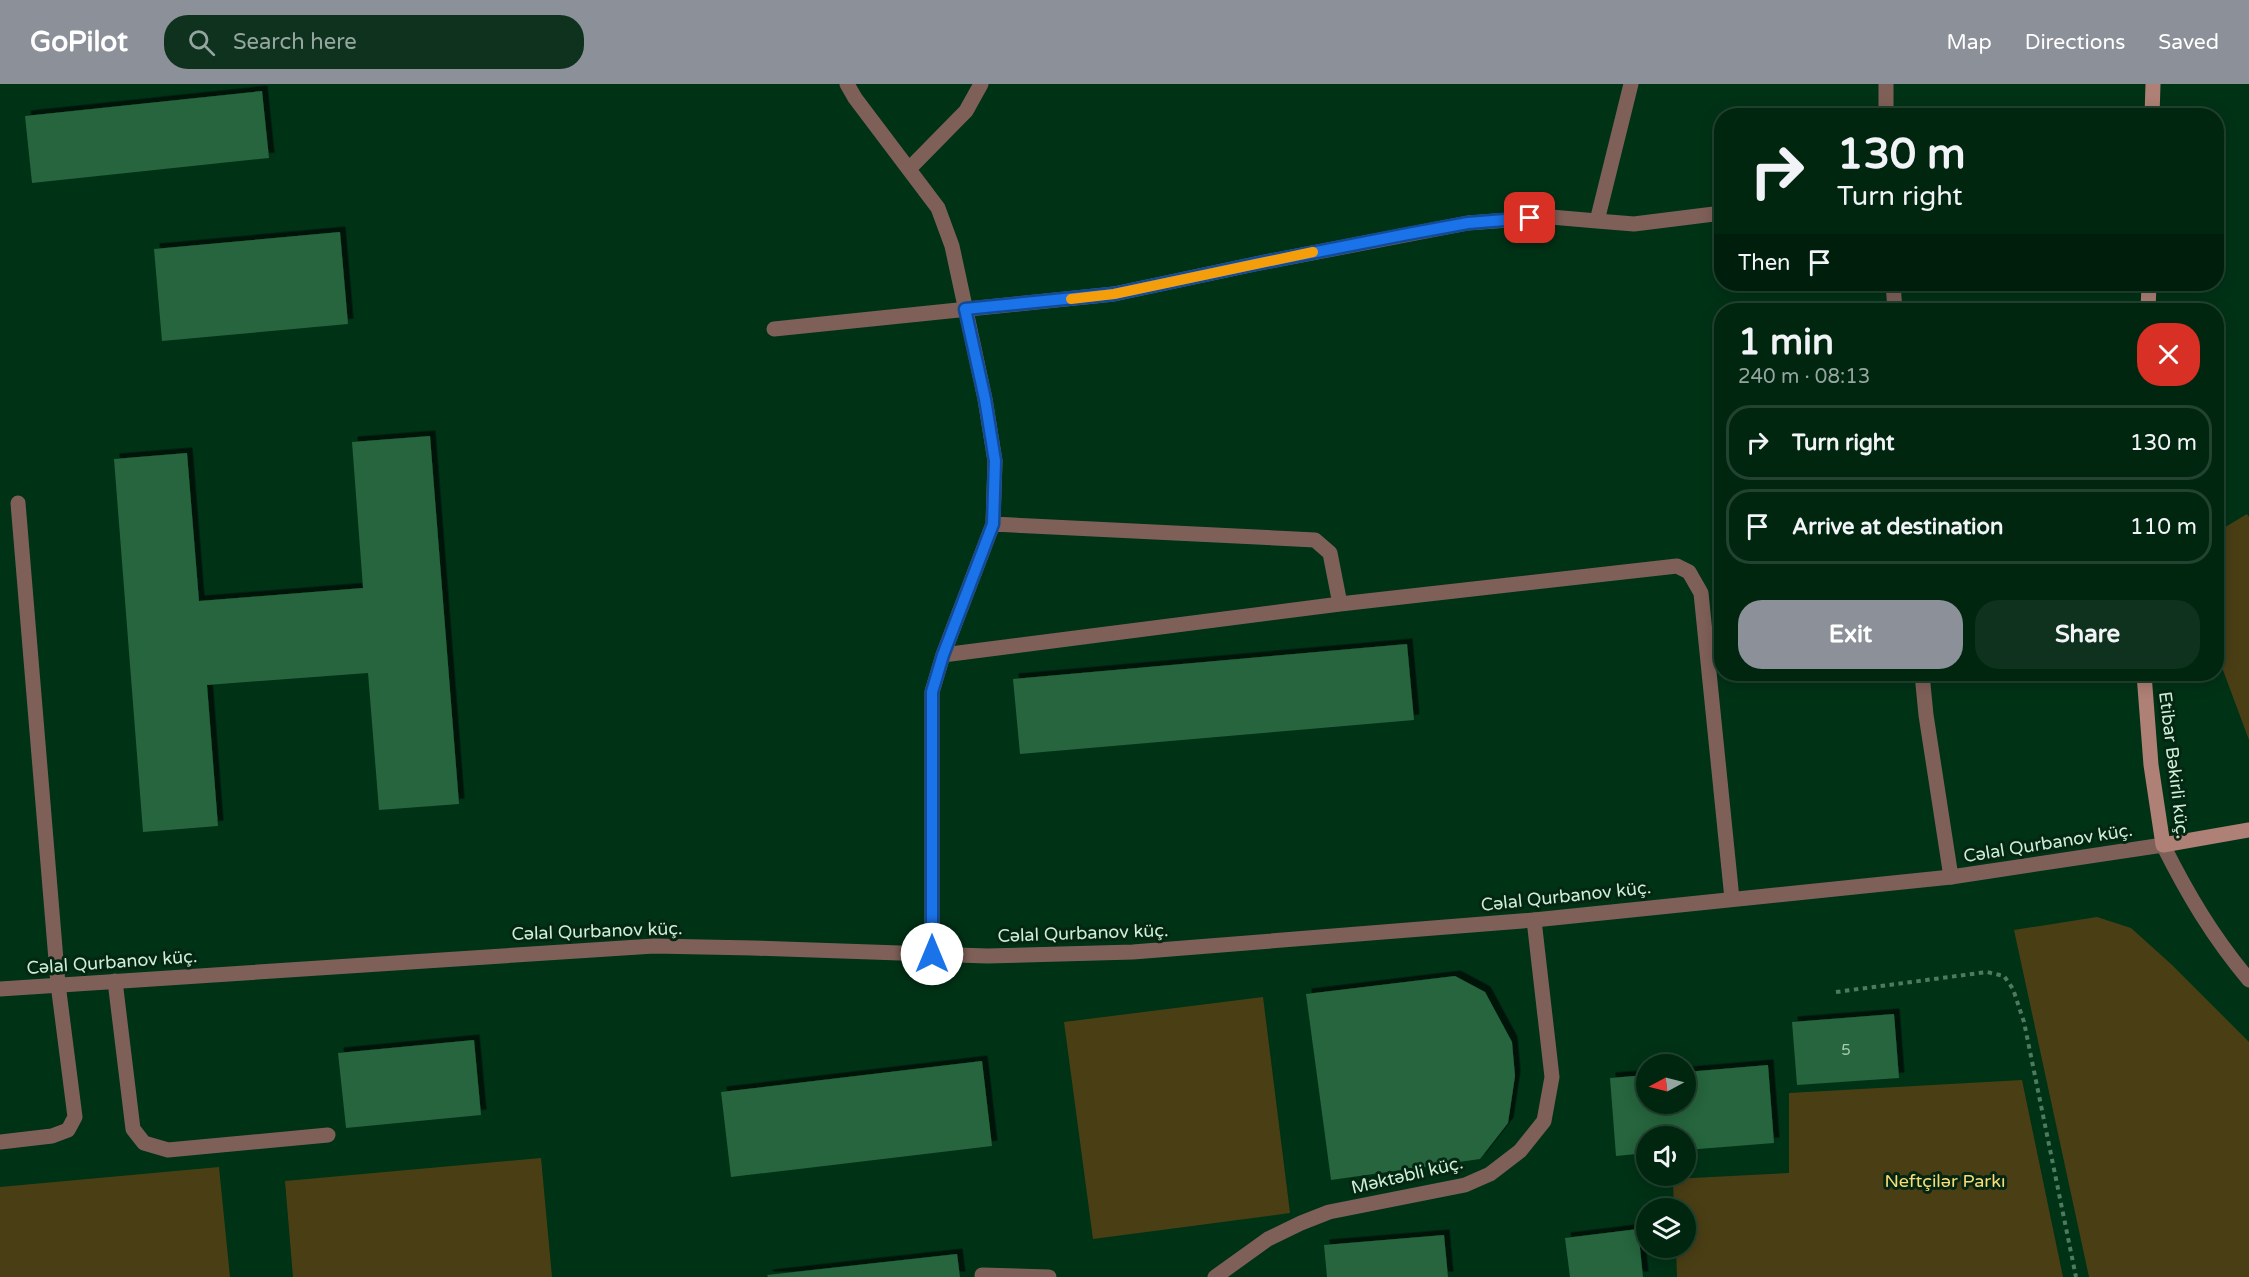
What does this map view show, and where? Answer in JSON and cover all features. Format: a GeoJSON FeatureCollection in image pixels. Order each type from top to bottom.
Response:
{"type":"FeatureCollection","features":[{"type":"Feature","properties":{"kind":"main road"},"geometry":{"type":"LineString","coordinates":[[2152,108],[2153,84]]}},
{"type":"Feature","properties":{"kind":"main road","name":"Etibar Bəkirli küç."},"geometry":{"type":"LineString","coordinates":[[2145,681],[2151,765],[2163,845]]}},
{"type":"Feature","properties":{"kind":"main road"},"geometry":{"type":"LineString","coordinates":[[2163,845],[2249,830]]}},
{"type":"Feature","properties":{"kind":"street"},"geometry":{"type":"LineString","coordinates":[[847,84],[938,208],[952,246],[985,399],[995,461],[993,524],[943,655],[932,692],[932,954]]}},
{"type":"Feature","properties":{"kind":"street"},"geometry":{"type":"LineString","coordinates":[[909,169],[966,111],[981,84]]}},
{"type":"Feature","properties":{"kind":"street"},"geometry":{"type":"LineString","coordinates":[[1597,221],[1631,84]]}},
{"type":"Feature","properties":{"kind":"street"},"geometry":{"type":"LineString","coordinates":[[1886,84],[1886,108]]}},
{"type":"Feature","properties":{"kind":"street"},"geometry":{"type":"LineString","coordinates":[[774,329],[1114,294],[1468,223],[1551,217],[1634,224],[1714,214]]}},
{"type":"Feature","properties":{"kind":"street"},"geometry":{"type":"LineString","coordinates":[[0,1142],[52,1136],[68,1130],[75,1117],[58,984],[18,503]]}},
{"type":"Feature","properties":{"kind":"street"},"geometry":{"type":"LineString","coordinates":[[993,524],[1315,540],[1330,553],[1340,604]]}},
{"type":"Feature","properties":{"kind":"street"},"geometry":{"type":"LineString","coordinates":[[943,655],[1340,604],[1677,566],[1689,572],[1701,593],[1732,899]]}},
{"type":"Feature","properties":{"kind":"street"},"geometry":{"type":"LineString","coordinates":[[1923,681],[1951,877]]}},
{"type":"Feature","properties":{"kind":"street","name":"Cəlal Qurbanov küç."},"geometry":{"type":"LineString","coordinates":[[0,989],[654,946],[987,956],[1133,952],[1534,920],[1951,877],[2163,845]]}},
{"type":"Feature","properties":{"kind":"street","name":"Etibar Bəkirli küç."},"geometry":{"type":"LineString","coordinates":[[2163,845],[2190,899],[2223,949],[2249,980]]}},
{"type":"Feature","properties":{"kind":"street","name":"Məktəbli küç."},"geometry":{"type":"LineString","coordinates":[[1215,1277],[1268,1239],[1301,1223],[1329,1212],[1465,1185],[1490,1174],[1520,1151],[1544,1121],[1552,1077],[1534,920]]}},
{"type":"Feature","properties":{"kind":"street"},"geometry":{"type":"LineString","coordinates":[[115,981],[133,1130],[144,1143],[168,1150],[328,1135]]}},
{"type":"Feature","properties":{"kind":"street"},"geometry":{"type":"LineString","coordinates":[[982,1275],[1049,1277]]}},
{"type":"Feature","properties":{"kind":"path"},"geometry":{"type":"LineString","coordinates":[[1836,992],[1988,972],[2004,976],[2013,989],[2024,1022],[2076,1277]]}},
{"type":"Feature","properties":{"kind":"green space"},"geometry":{"type":"Polygon","coordinates":[[[2247,514],[2249,517],[2249,740],[2224,673],[2224,528],[2247,514]]]}},
{"type":"Feature","properties":{"kind":"green space"},"geometry":{"type":"Polygon","coordinates":[[[2097,917],[2131,928],[2171,964],[2249,1042],[2249,1277],[2089,1277],[2014,930],[2097,917]]]}},
{"type":"Feature","properties":{"kind":"green space"},"geometry":{"type":"Polygon","coordinates":[[[1263,997],[1290,1213],[1093,1239],[1064,1022],[1263,997]]]}},
{"type":"Feature","properties":{"kind":"green space","name":"Neftçilər Parkı"},"geometry":{"type":"Polygon","coordinates":[[[2022,1080],[2063,1277],[1677,1277],[1676,1258],[1696,1258],[1696,1198],[1674,1198],[1673,1186],[1696,1186],[1696,1178],[1789,1173],[1789,1093],[2022,1080]]]}},
{"type":"Feature","properties":{"kind":"green space"},"geometry":{"type":"Polygon","coordinates":[[[541,1158],[552,1277],[293,1277],[285,1181],[541,1158]]]}},
{"type":"Feature","properties":{"kind":"green space"},"geometry":{"type":"Polygon","coordinates":[[[219,1167],[230,1277],[0,1277],[0,1187],[219,1167]]]}},
{"type":"Feature","properties":{"kind":"building"},"geometry":{"type":"Polygon","coordinates":[[[262,91],[269,158],[32,183],[25,116],[262,91]]]}},
{"type":"Feature","properties":{"kind":"building"},"geometry":{"type":"Polygon","coordinates":[[[340,232],[348,324],[162,341],[154,249],[340,232]]]}},
{"type":"Feature","properties":{"kind":"building"},"geometry":{"type":"Polygon","coordinates":[[[430,436],[459,804],[379,810],[368,673],[207,685],[218,826],[143,832],[114,459],[187,453],[199,601],[363,588],[352,442],[430,436]]]}},
{"type":"Feature","properties":{"kind":"building"},"geometry":{"type":"Polygon","coordinates":[[[1407,644],[1414,720],[1020,754],[1013,679],[1407,644]]]}},
{"type":"Feature","properties":{"kind":"building"},"geometry":{"type":"Polygon","coordinates":[[[1455,976],[1485,992],[1512,1042],[1515,1076],[1508,1123],[1480,1159],[1331,1180],[1306,994],[1455,976]]]}},
{"type":"Feature","properties":{"kind":"building"},"geometry":{"type":"Polygon","coordinates":[[[1894,1014],[1899,1078],[1797,1085],[1792,1022],[1894,1014]]]}},
{"type":"Feature","properties":{"kind":"building"},"geometry":{"type":"Polygon","coordinates":[[[474,1040],[481,1115],[346,1128],[338,1053],[474,1040]]]}},
{"type":"Feature","properties":{"kind":"building"},"geometry":{"type":"Polygon","coordinates":[[[982,1061],[992,1146],[731,1177],[721,1092],[982,1061]]]}},
{"type":"Feature","properties":{"kind":"building"},"geometry":{"type":"Polygon","coordinates":[[[1768,1065],[1774,1143],[1696,1149],[1696,1126],[1636,1126],[1636,1154],[1616,1156],[1610,1078],[1636,1076],[1636,1114],[1696,1114],[1696,1071],[1768,1065]]]}},
{"type":"Feature","properties":{"kind":"building"},"geometry":{"type":"Polygon","coordinates":[[[1636,1229],[1636,1258],[1641,1258],[1643,1277],[1570,1277],[1565,1238],[1636,1229]]]}},
{"type":"Feature","properties":{"kind":"building"},"geometry":{"type":"Polygon","coordinates":[[[1444,1235],[1448,1277],[1327,1277],[1324,1245],[1444,1235]]]}},
{"type":"Feature","properties":{"kind":"building"},"geometry":{"type":"Polygon","coordinates":[[[957,1254],[960,1277],[768,1277],[767,1275],[957,1254]]]}},
{"type":"Feature","properties":{"kind":"slow traffic"},"geometry":{"type":"LineString","coordinates":[[1071,299],[1114,294],[1313,252]]}},
{"type":"Feature","properties":{"kind":"route"},"geometry":{"type":"LineString","coordinates":[[932,954],[932,692],[943,655],[993,524],[995,461],[985,399],[965,309],[1114,294],[1468,223],[1530,218]]}}]}
